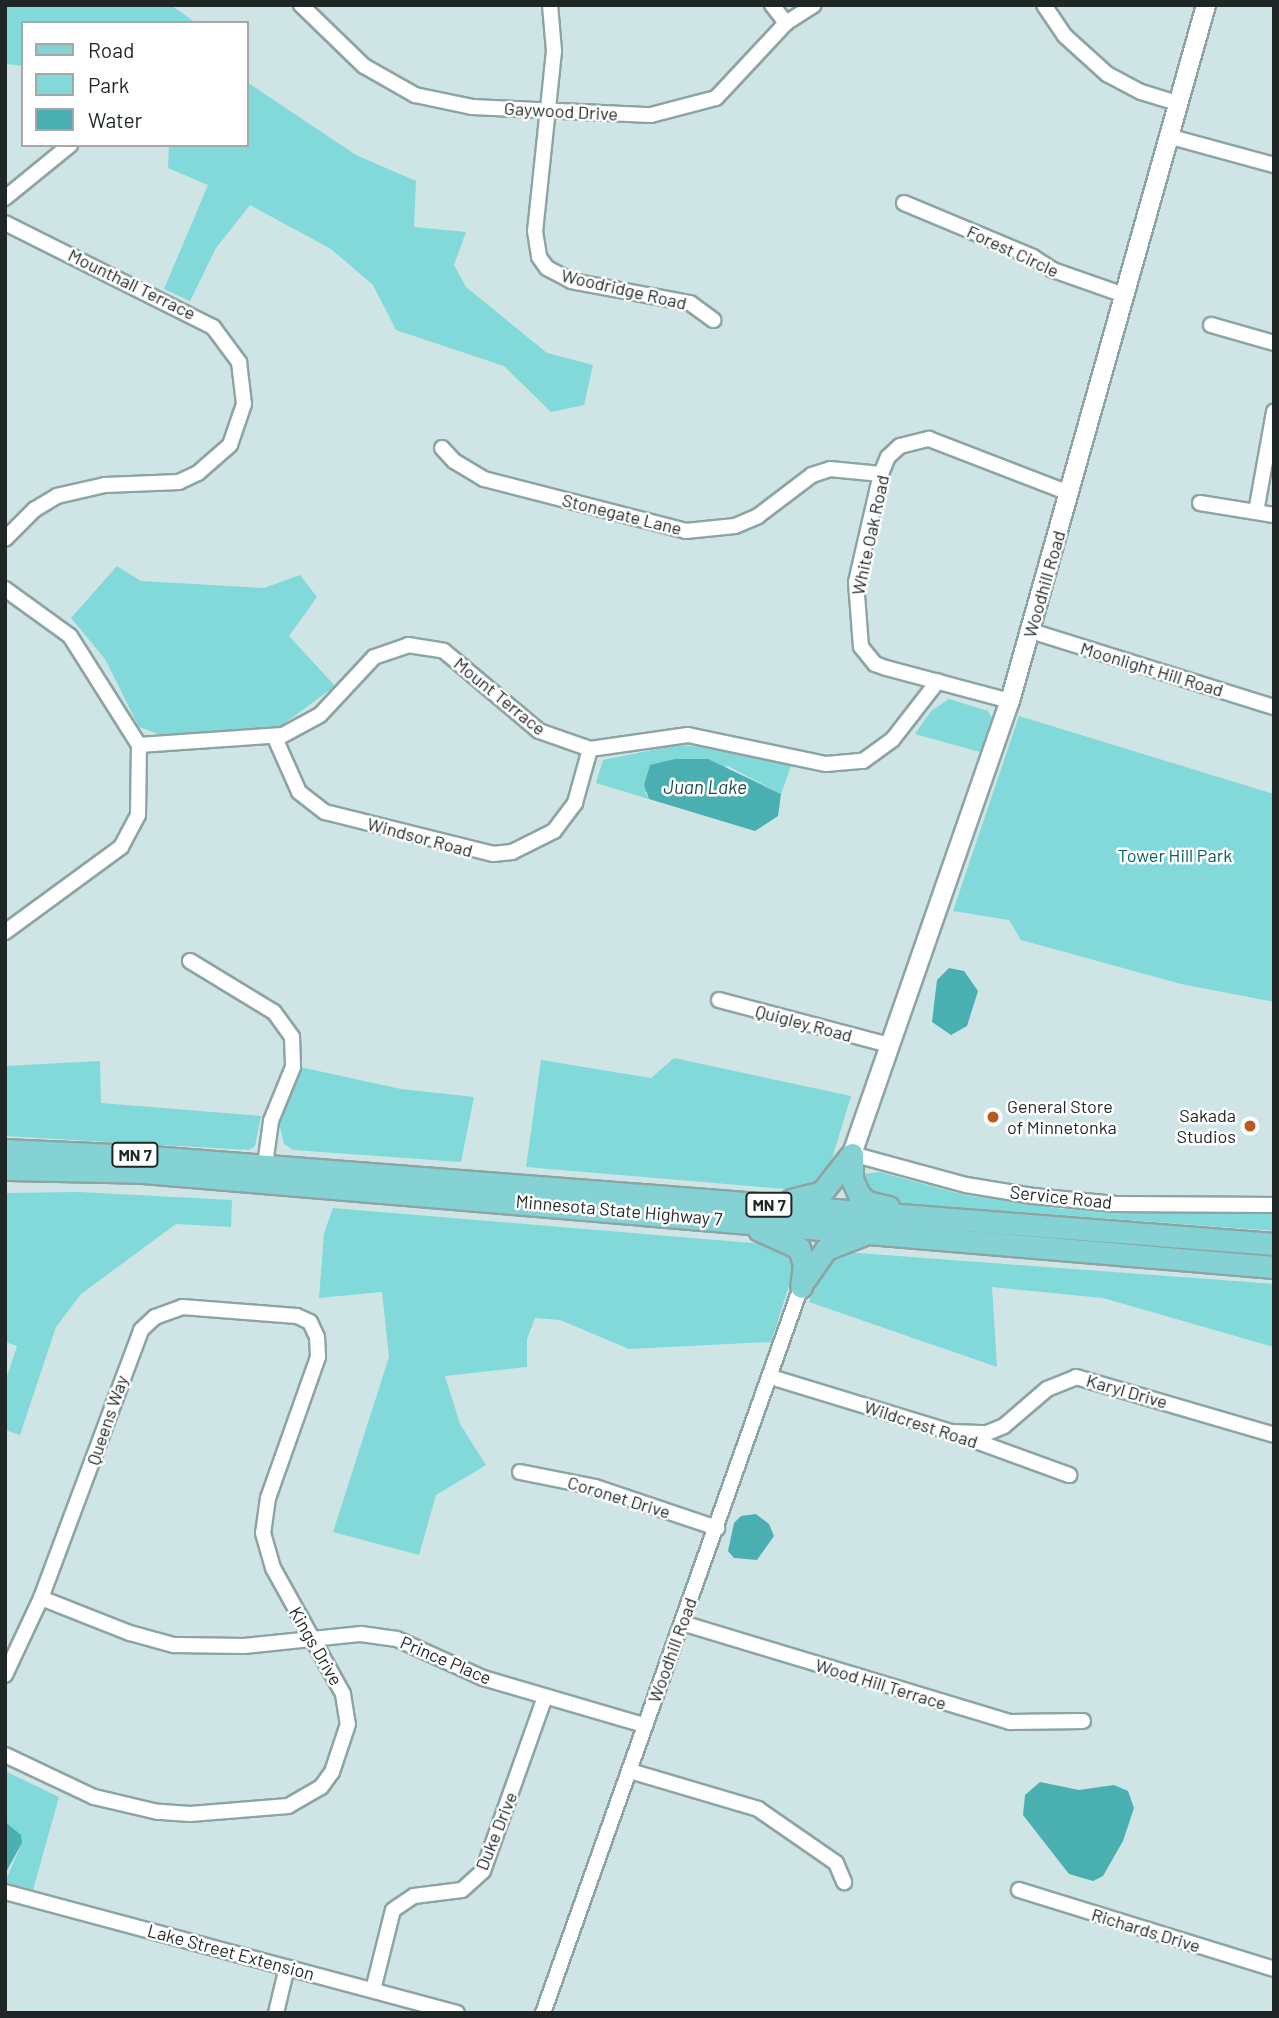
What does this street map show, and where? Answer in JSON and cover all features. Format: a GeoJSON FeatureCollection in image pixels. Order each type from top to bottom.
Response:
{"type":"FeatureCollection","features":[{"type":"Feature","properties":{"kind":"main road","name":"Minnesota State Highway 7"},"geometry":{"type":"LineString","coordinates":[[5,1150],[265,1165],[754,1212],[872,1232],[1274,1267]]}},
{"type":"Feature","properties":{"kind":"main road"},"geometry":{"type":"LineString","coordinates":[[801,1287],[804,1264],[799,1248],[751,1227],[754,1212],[822,1192],[852,1154]]}},
{"type":"Feature","properties":{"kind":"main road"},"geometry":{"type":"LineString","coordinates":[[852,1154],[852,1179],[867,1202],[931,1217]]}},
{"type":"Feature","properties":{"kind":"main road","name":"Minnesota State Highway 7"},"geometry":{"type":"LineString","coordinates":[[5,1169],[143,1172],[754,1212],[931,1217],[1274,1244]]}},
{"type":"Feature","properties":{"kind":"main road"},"geometry":{"type":"LineString","coordinates":[[801,1287],[825,1249],[872,1232]]}},
{"type":"Feature","properties":{"kind":"street","name":"Gaywood Drive"},"geometry":{"type":"LineString","coordinates":[[301,5],[364,66],[415,95],[472,107],[651,115],[706,103],[731,87],[786,23],[814,5]]}},
{"type":"Feature","properties":{"kind":"street","name":"Woodridge Road"},"geometry":{"type":"LineString","coordinates":[[550,5],[555,31],[535,231],[539,257],[547,268],[571,281],[690,303],[713,320]]}},
{"type":"Feature","properties":{"kind":"street"},"geometry":{"type":"LineString","coordinates":[[772,5],[786,23]]}},
{"type":"Feature","properties":{"kind":"street"},"geometry":{"type":"LineString","coordinates":[[1044,5],[1065,36],[1107,74],[1141,92],[1178,103]]}},
{"type":"Feature","properties":{"kind":"street","name":"Woodhill Road"},"geometry":{"type":"LineString","coordinates":[[852,1154],[1010,701],[1206,5]]}},
{"type":"Feature","properties":{"kind":"street"},"geometry":{"type":"LineString","coordinates":[[1168,136],[1274,165]]}},
{"type":"Feature","properties":{"kind":"street"},"geometry":{"type":"LineString","coordinates":[[5,198],[68,147]]}},
{"type":"Feature","properties":{"kind":"street","name":"Forest Circle"},"geometry":{"type":"LineString","coordinates":[[904,203],[1033,257],[1053,270],[1124,295]]}},
{"type":"Feature","properties":{"kind":"street","name":"Mounthall Terrace"},"geometry":{"type":"LineString","coordinates":[[5,223],[213,327],[239,362],[244,404],[230,444],[198,473],[179,482],[105,485],[57,496],[35,509],[5,539]]}},
{"type":"Feature","properties":{"kind":"street"},"geometry":{"type":"LineString","coordinates":[[1211,326],[1274,343]]}},
{"type":"Feature","properties":{"kind":"street"},"geometry":{"type":"LineString","coordinates":[[1256,512],[1274,412]]}},
{"type":"Feature","properties":{"kind":"street","name":"White Oak Road"},"geometry":{"type":"LineString","coordinates":[[1010,701],[875,664],[861,647],[856,582],[881,474],[888,457],[900,446],[929,439],[1069,493]]}},
{"type":"Feature","properties":{"kind":"street","name":"Stonegate Lane"},"geometry":{"type":"LineString","coordinates":[[442,448],[454,461],[484,479],[686,531],[735,526],[758,516],[812,475],[830,469],[881,474]]}},
{"type":"Feature","properties":{"kind":"street"},"geometry":{"type":"LineString","coordinates":[[1200,503],[1274,514]]}},
{"type":"Feature","properties":{"kind":"street"},"geometry":{"type":"LineString","coordinates":[[5,589],[70,636],[139,745],[138,815],[121,847],[5,932]]}},
{"type":"Feature","properties":{"kind":"street","name":"Moonlight Hill Road"},"geometry":{"type":"LineString","coordinates":[[1031,631],[1274,707]]}},
{"type":"Feature","properties":{"kind":"street","name":"Mount Terrace"},"geometry":{"type":"LineString","coordinates":[[139,745],[275,738],[320,715],[374,657],[408,645],[444,651],[539,731],[590,749],[688,735],[826,764],[854,763],[879,752],[893,740],[938,681]]}},
{"type":"Feature","properties":{"kind":"street","name":"Windsor Road"},"geometry":{"type":"LineString","coordinates":[[275,738],[299,792],[325,812],[492,854],[512,852],[554,831],[575,803],[590,749]]}},
{"type":"Feature","properties":{"kind":"street"},"geometry":{"type":"LineString","coordinates":[[190,961],[274,1012],[292,1037],[293,1067],[271,1121],[265,1165]]}},
{"type":"Feature","properties":{"kind":"street","name":"Quigley Road"},"geometry":{"type":"LineString","coordinates":[[719,1000],[889,1045]]}},
{"type":"Feature","properties":{"kind":"street","name":"Service Road"},"geometry":{"type":"LineString","coordinates":[[852,1154],[965,1185],[1033,1196],[1116,1204],[1274,1205]]}},
{"type":"Feature","properties":{"kind":"street","name":"Woodhill Road"},"geometry":{"type":"LineString","coordinates":[[543,2013],[801,1287]]}},
{"type":"Feature","properties":{"kind":"street","name":"Queens Way"},"geometry":{"type":"LineString","coordinates":[[5,1675],[41,1598],[131,1346],[148,1322],[173,1308],[191,1306],[297,1316],[310,1322]]}},
{"type":"Feature","properties":{"kind":"street","name":"Kings Drive"},"geometry":{"type":"LineString","coordinates":[[12,1758],[94,1797],[158,1812],[222,1813],[288,1806],[321,1787],[332,1772],[348,1724],[343,1694],[273,1568],[263,1533],[268,1498],[318,1357],[317,1337],[310,1322]]}},
{"type":"Feature","properties":{"kind":"street","name":"Wildcrest Road"},"geometry":{"type":"LineString","coordinates":[[771,1377],[951,1432],[1069,1475]]}},
{"type":"Feature","properties":{"kind":"street","name":"Karyl Drive"},"geometry":{"type":"LineString","coordinates":[[951,1432],[987,1433],[1004,1426],[1047,1389],[1076,1377],[1274,1435]]}},
{"type":"Feature","properties":{"kind":"street","name":"Coronet Drive"},"geometry":{"type":"LineString","coordinates":[[520,1472],[595,1487],[717,1528]]}},
{"type":"Feature","properties":{"kind":"street","name":"Prince Place"},"geometry":{"type":"LineString","coordinates":[[41,1598],[130,1633],[174,1644],[216,1647],[361,1634],[397,1639],[471,1674],[644,1725]]}},
{"type":"Feature","properties":{"kind":"street","name":"Wood Hill Terrace"},"geometry":{"type":"LineString","coordinates":[[682,1623],[1010,1722],[1083,1721]]}},
{"type":"Feature","properties":{"kind":"street","name":"Duke Drive"},"geometry":{"type":"LineString","coordinates":[[373,1990],[393,1910],[414,1896],[462,1890],[483,1871],[545,1697]]}},
{"type":"Feature","properties":{"kind":"street"},"geometry":{"type":"LineString","coordinates":[[629,1770],[758,1809],[836,1863],[844,1882]]}},
{"type":"Feature","properties":{"kind":"street","name":"Richards Drive"},"geometry":{"type":"LineString","coordinates":[[1019,1890],[1274,1969]]}},
{"type":"Feature","properties":{"kind":"street","name":"Lake Street Extension"},"geometry":{"type":"LineString","coordinates":[[5,1892],[457,2013]]}},
{"type":"Feature","properties":{"kind":"street"},"geometry":{"type":"LineString","coordinates":[[276,2013],[287,1967]]}},
{"type":"Feature","properties":{"kind":"green space"},"geometry":{"type":"Polygon","coordinates":[[[5,5],[171,5],[193,21],[21,21],[21,66],[5,64],[5,5]]]}},
{"type":"Feature","properties":{"kind":"green space"},"geometry":{"type":"Polygon","coordinates":[[[248,83],[356,155],[416,181],[414,227],[466,232],[454,265],[466,287],[547,353],[593,365],[584,405],[551,412],[504,366],[396,330],[373,285],[331,249],[250,205],[216,248],[190,301],[164,289],[208,185],[168,168],[169,147],[248,147],[248,83]]]}},
{"type":"Feature","properties":{"kind":"green space"},"geometry":{"type":"Polygon","coordinates":[[[117,566],[141,581],[264,588],[300,575],[317,597],[289,636],[335,686],[281,726],[259,731],[161,735],[139,727],[105,659],[71,618],[117,566]]]}},
{"type":"Feature","properties":{"kind":"green space"},"geometry":{"type":"Polygon","coordinates":[[[949,699],[988,711],[992,718],[980,752],[915,734],[931,711],[949,699]]]}},
{"type":"Feature","properties":{"kind":"green space","name":"Tower Hill Park"},"geometry":{"type":"Polygon","coordinates":[[[1019,716],[1274,794],[1274,1002],[1181,984],[1021,940],[1009,920],[953,911],[1019,716]]]}},
{"type":"Feature","properties":{"kind":"green space"},"geometry":{"type":"Polygon","coordinates":[[[677,745],[708,747],[791,766],[781,794],[728,766],[645,792],[649,799],[596,783],[603,760],[677,745]]]}},
{"type":"Feature","properties":{"kind":"green space"},"geometry":{"type":"Polygon","coordinates":[[[674,1058],[851,1096],[828,1172],[819,1183],[797,1190],[526,1167],[541,1060],[651,1078],[674,1058]]]}},
{"type":"Feature","properties":{"kind":"green space"},"geometry":{"type":"Polygon","coordinates":[[[100,1061],[101,1103],[261,1116],[255,1146],[249,1150],[5,1136],[5,1066],[100,1061]]]}},
{"type":"Feature","properties":{"kind":"green space"},"geometry":{"type":"Polygon","coordinates":[[[300,1067],[401,1089],[474,1097],[461,1162],[293,1150],[284,1144],[279,1123],[300,1067]]]}},
{"type":"Feature","properties":{"kind":"green space"},"geometry":{"type":"Polygon","coordinates":[[[879,1172],[965,1195],[1063,1209],[1274,1214],[1274,1231],[885,1202],[869,1193],[863,1180],[864,1174],[879,1172]]]}},
{"type":"Feature","properties":{"kind":"green space"},"geometry":{"type":"Polygon","coordinates":[[[80,1192],[232,1200],[231,1227],[176,1224],[81,1294],[56,1327],[20,1435],[5,1430],[5,1382],[17,1346],[5,1342],[5,1193],[80,1192]]]}},
{"type":"Feature","properties":{"kind":"green space"},"geometry":{"type":"Polygon","coordinates":[[[333,1208],[777,1245],[791,1254],[795,1267],[771,1342],[629,1349],[560,1320],[535,1318],[527,1339],[527,1367],[445,1376],[460,1424],[486,1465],[436,1495],[419,1555],[333,1532],[389,1357],[382,1292],[319,1298],[324,1233],[333,1208]]]}},
{"type":"Feature","properties":{"kind":"green space"},"geometry":{"type":"Polygon","coordinates":[[[845,1252],[1274,1284],[1274,1347],[1103,1298],[992,1287],[997,1367],[809,1302],[826,1261],[845,1252]]]}},
{"type":"Feature","properties":{"kind":"green space"},"geometry":{"type":"Polygon","coordinates":[[[5,1771],[59,1797],[33,1890],[5,1882],[22,1843],[5,1822],[5,1771]]]}},
{"type":"Feature","properties":{"kind":"water","name":"Juan Lake"},"geometry":{"type":"Polygon","coordinates":[[[675,759],[708,759],[781,794],[778,816],[755,831],[649,799],[644,785],[650,765],[675,759]]]}},
{"type":"Feature","properties":{"kind":"water"},"geometry":{"type":"Polygon","coordinates":[[[949,968],[964,971],[978,991],[967,1026],[951,1035],[932,1022],[937,980],[949,968]]]}},
{"type":"Feature","properties":{"kind":"water"},"geometry":{"type":"Polygon","coordinates":[[[756,1514],[769,1524],[774,1536],[757,1560],[734,1558],[728,1551],[734,1523],[741,1516],[756,1514]]]}},
{"type":"Feature","properties":{"kind":"water"},"geometry":{"type":"Polygon","coordinates":[[[1040,1782],[1079,1790],[1114,1785],[1128,1791],[1134,1808],[1123,1841],[1103,1876],[1093,1881],[1069,1874],[1023,1815],[1025,1795],[1040,1782]]]}},
{"type":"Feature","properties":{"kind":"water"},"geometry":{"type":"Polygon","coordinates":[[[5,1822],[21,1835],[22,1843],[5,1874],[5,1822]]]}},
{"type":"Feature","properties":{"kind":"place","name":"General Store of Minnetonka"},"geometry":{"type":"Point","coordinates":[993,1117]}},
{"type":"Feature","properties":{"kind":"place","name":"Sakada Studios"},"geometry":{"type":"Point","coordinates":[1250,1126]}}]}
